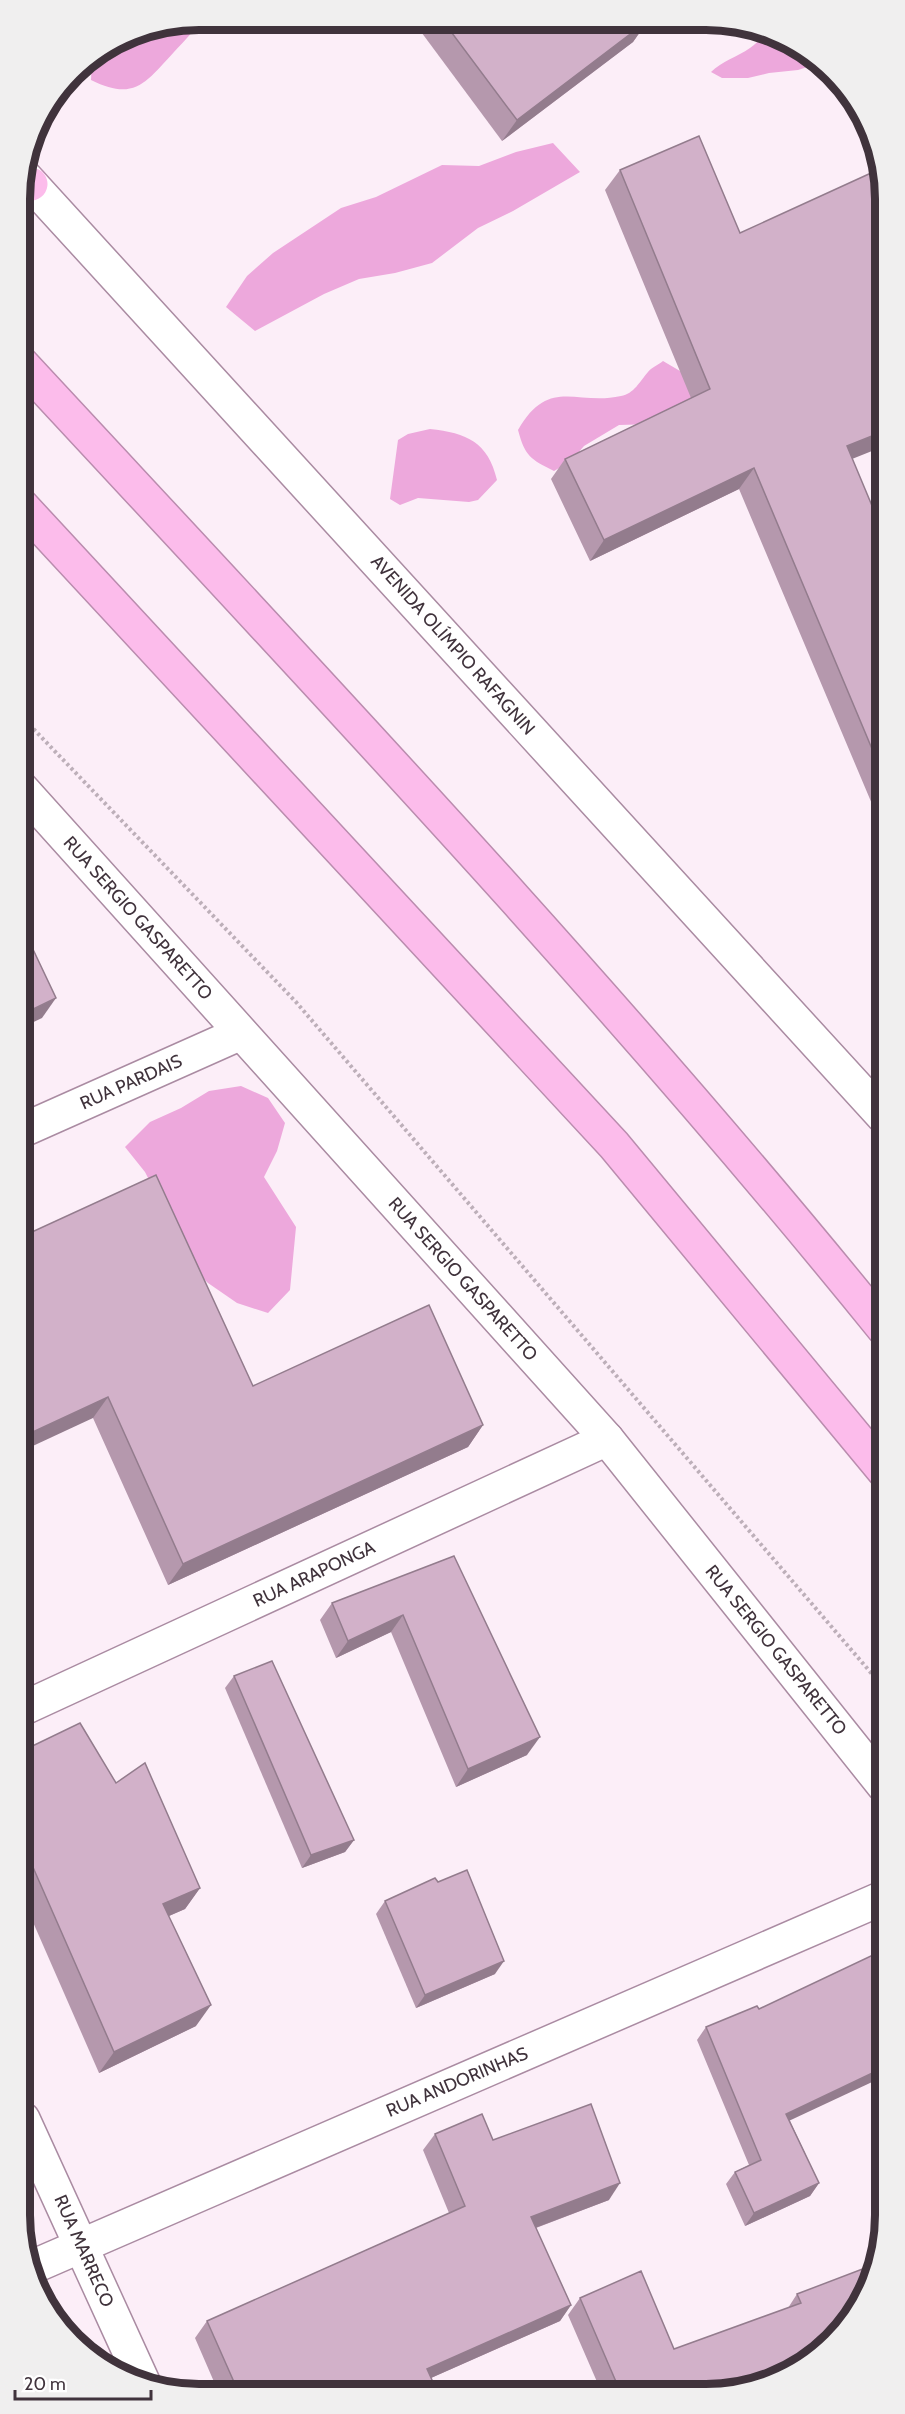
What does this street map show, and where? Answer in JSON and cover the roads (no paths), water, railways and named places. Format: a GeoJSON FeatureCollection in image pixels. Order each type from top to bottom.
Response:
{"type":"FeatureCollection","features":[{"type":"Feature","properties":{"kind":"highway"},"geometry":{"type":"LineString","coordinates":[[30,373],[416,790],[552,941],[783,1205],[875,1318]]}},
{"type":"Feature","properties":{"kind":"highway"},"geometry":{"type":"LineString","coordinates":[[30,515],[614,1145],[875,1460]]}},
{"type":"Feature","properties":{"kind":"street","name":"AVENIDA OLÍMPIO RAFAGNIN"},"geometry":{"type":"LineString","coordinates":[[30,188],[875,1106]]}},
{"type":"Feature","properties":{"kind":"street","name":"RUA SERGIO GASPARETTO"},"geometry":{"type":"LineString","coordinates":[[30,798],[607,1439],[875,1775]]}},
{"type":"Feature","properties":{"kind":"street","name":"RUA PARDAIS"},"geometry":{"type":"LineString","coordinates":[[30,1127],[242,1033]]}},
{"type":"Feature","properties":{"kind":"street","name":"RUA ARAPONGA"},"geometry":{"type":"LineString","coordinates":[[30,1705],[607,1439]]}},
{"type":"Feature","properties":{"kind":"street","name":"RUA ANDORINHAS"},"geometry":{"type":"LineString","coordinates":[[38,2264],[875,1901]]}},
{"type":"Feature","properties":{"kind":"street","name":"RUA MARRECO"},"geometry":{"type":"LineString","coordinates":[[30,2134],[139,2373]]}}]}
